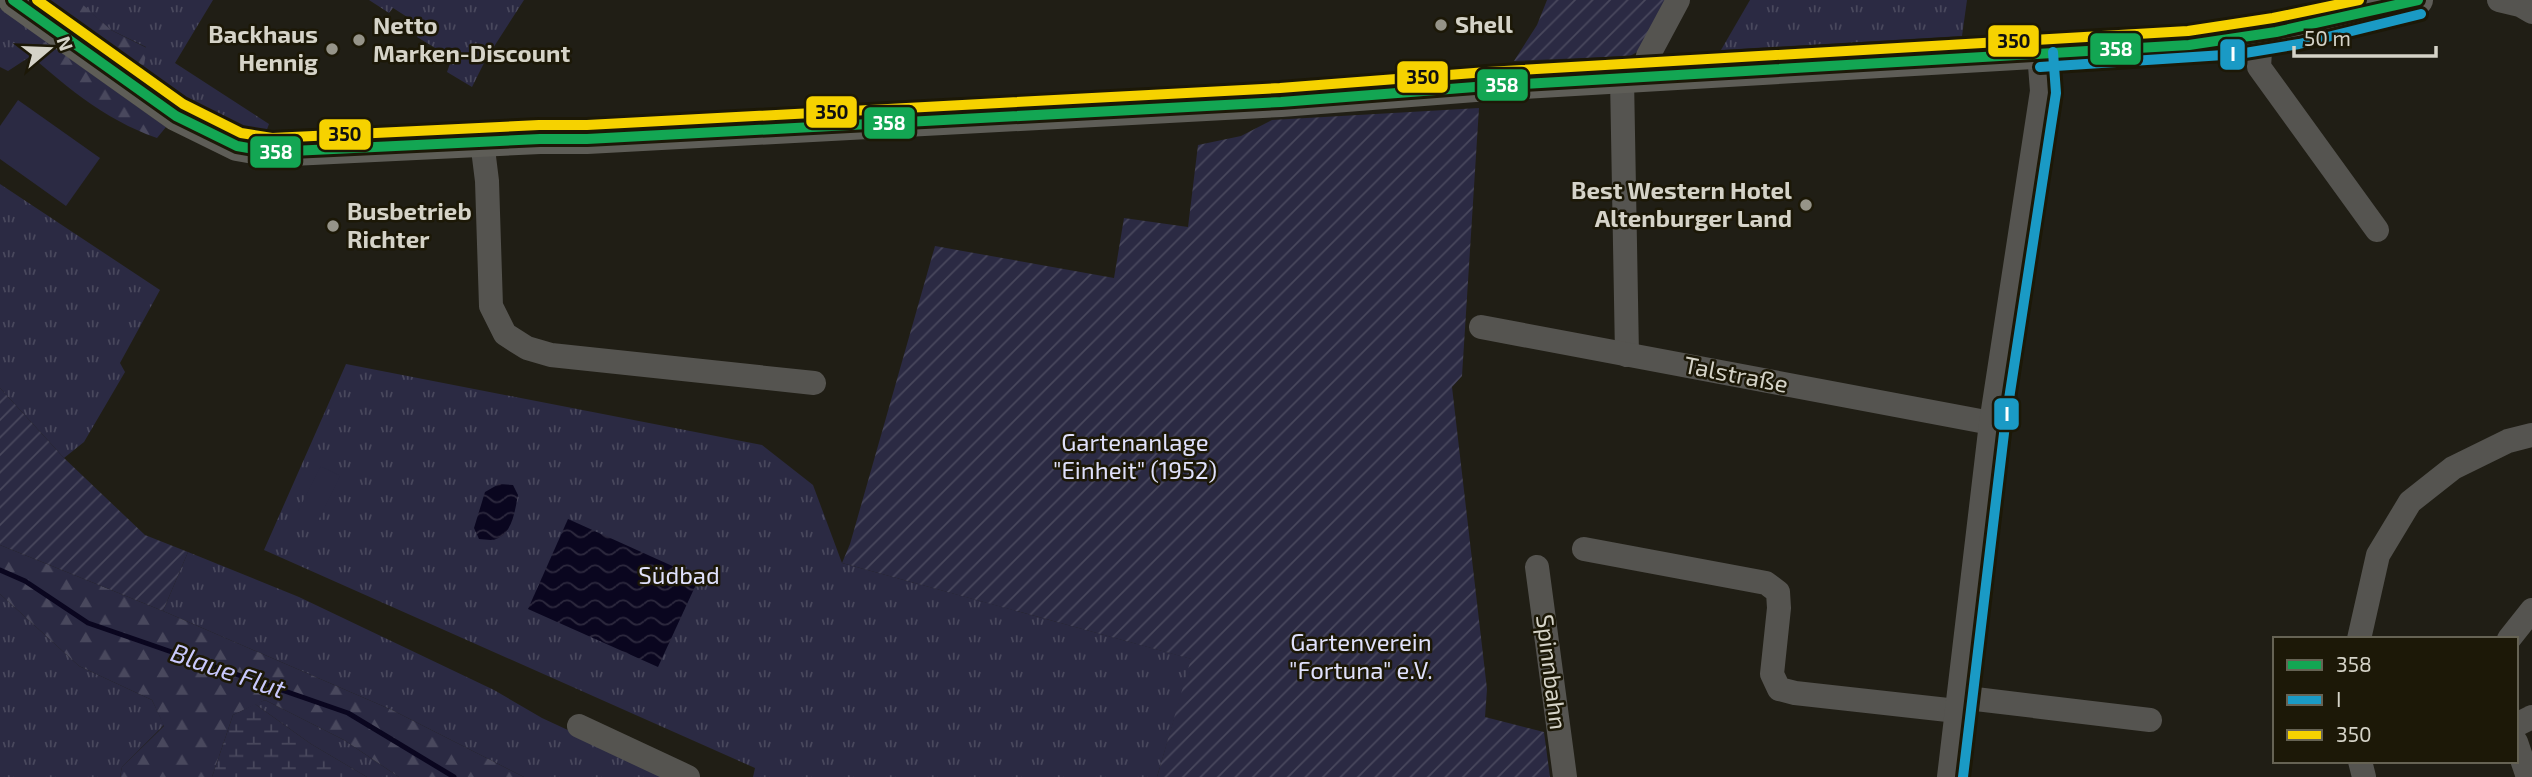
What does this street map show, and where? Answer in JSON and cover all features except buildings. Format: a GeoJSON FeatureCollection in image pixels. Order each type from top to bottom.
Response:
{"type":"FeatureCollection","features":[{"type":"Feature","properties":{"kind":"main road"},"geometry":{"type":"LineString","coordinates":[[13,0],[176,116],[237,146],[271,152],[482,141],[587,139],[1281,102],[1632,77],[2189,45],[2296,30],[2418,0]]}},
{"type":"Feature","properties":{"kind":"street"},"geometry":{"type":"LineString","coordinates":[[1627,355],[1632,77],[1648,55],[1678,0]]}},
{"type":"Feature","properties":{"kind":"street"},"geometry":{"type":"LineString","coordinates":[[2499,0],[2520,5],[2532,12]]}},
{"type":"Feature","properties":{"kind":"street"},"geometry":{"type":"LineString","coordinates":[[2261,36],[2259,67],[2377,230]]}},
{"type":"Feature","properties":{"kind":"street"},"geometry":{"type":"LineString","coordinates":[[1949,777],[1991,423],[2042,91],[2039,53]]}},
{"type":"Feature","properties":{"kind":"street"},"geometry":{"type":"LineString","coordinates":[[482,141],[487,181],[491,306],[505,334],[527,348],[551,355],[814,383]]}},
{"type":"Feature","properties":{"kind":"street","name":"Talstraße"},"geometry":{"type":"LineString","coordinates":[[1482,327],[1991,423]]}},
{"type":"Feature","properties":{"kind":"street"},"geometry":{"type":"LineString","coordinates":[[2358,637],[2378,555],[2410,502],[2453,468],[2508,441],[2532,435]]}},
{"type":"Feature","properties":{"kind":"street"},"geometry":{"type":"LineString","coordinates":[[1584,549],[1766,583],[1778,592],[1779,608],[1772,674],[1779,689],[1796,693],[2150,720]]}},
{"type":"Feature","properties":{"kind":"street","name":"Spinnbahn"},"geometry":{"type":"LineString","coordinates":[[1537,567],[1565,777]]}},
{"type":"Feature","properties":{"kind":"street"},"geometry":{"type":"LineString","coordinates":[[2511,637],[2532,610]]}},
{"type":"Feature","properties":{"kind":"street"},"geometry":{"type":"LineString","coordinates":[[579,726],[688,777]]}},
{"type":"Feature","properties":{"kind":"street"},"geometry":{"type":"LineString","coordinates":[[2518,748],[2528,777]]}},
{"type":"Feature","properties":{"kind":"green space"},"geometry":{"type":"Polygon","coordinates":[[[40,0],[82,0],[82,4],[111,30],[147,48],[143,71],[40,0]]]}},
{"type":"Feature","properties":{"kind":"green space"},"geometry":{"type":"Polygon","coordinates":[[[82,0],[213,0],[175,63],[269,124],[266,132],[214,118],[172,93],[143,71],[146,47],[111,30],[81,4],[82,0]]]}},
{"type":"Feature","properties":{"kind":"green space"},"geometry":{"type":"Polygon","coordinates":[[[369,0],[524,0],[486,59],[472,87],[447,72],[452,58],[417,37],[423,27],[393,8],[389,13],[369,0]]]}},
{"type":"Feature","properties":{"kind":"green space"},"geometry":{"type":"Polygon","coordinates":[[[1547,0],[1668,0],[1646,47],[1630,56],[1514,61],[1537,25],[1547,0]]]}},
{"type":"Feature","properties":{"kind":"green space"},"geometry":{"type":"Polygon","coordinates":[[[1750,0],[1967,0],[1962,36],[1721,50],[1750,0]]]}},
{"type":"Feature","properties":{"kind":"green space"},"geometry":{"type":"Polygon","coordinates":[[[0,8],[54,47],[19,45],[31,56],[8,71],[0,67],[0,8]]]}},
{"type":"Feature","properties":{"kind":"green space"},"geometry":{"type":"Polygon","coordinates":[[[27,34],[54,47],[166,127],[157,138],[119,121],[84,99],[19,45],[27,34]]]}},
{"type":"Feature","properties":{"kind":"green space"},"geometry":{"type":"Polygon","coordinates":[[[18,100],[100,158],[66,206],[0,159],[0,126],[18,100]]]}},
{"type":"Feature","properties":{"kind":"green space","name":"Gartenanlage \"Einheit\" (1952)"},"geometry":{"type":"Polygon","coordinates":[[[1479,108],[1462,376],[1452,387],[1487,689],[1485,717],[1544,732],[1550,777],[1157,777],[1191,659],[842,563],[850,544],[935,246],[1114,278],[1124,218],[1188,227],[1198,145],[1241,136],[1272,120],[1479,108]]]}},
{"type":"Feature","properties":{"kind":"green space"},"geometry":{"type":"Polygon","coordinates":[[[0,184],[160,290],[120,363],[125,372],[84,442],[64,458],[0,388],[0,184]]]}},
{"type":"Feature","properties":{"kind":"green space","name":"Südbad"},"geometry":{"type":"Polygon","coordinates":[[[346,364],[762,445],[813,485],[842,563],[1192,659],[1157,777],[753,777],[755,768],[264,550],[346,364]]]}},
{"type":"Feature","properties":{"kind":"green space"},"geometry":{"type":"Polygon","coordinates":[[[0,388],[64,458],[145,535],[188,552],[163,611],[0,545],[0,388]]]}},
{"type":"Feature","properties":{"kind":"green space"},"geometry":{"type":"Polygon","coordinates":[[[321,466],[340,476],[318,521],[298,511],[321,466]]]}},
{"type":"Feature","properties":{"kind":"green space"},"geometry":{"type":"Polygon","coordinates":[[[0,545],[163,611],[392,710],[524,777],[399,777],[344,740],[265,700],[233,715],[212,777],[120,777],[122,767],[164,726],[152,700],[79,666],[0,594],[0,545]]]}},
{"type":"Feature","properties":{"kind":"green space"},"geometry":{"type":"Polygon","coordinates":[[[188,552],[299,597],[494,690],[542,718],[669,777],[524,777],[392,710],[163,611],[188,552]]]}},
{"type":"Feature","properties":{"kind":"green space"},"geometry":{"type":"Polygon","coordinates":[[[0,594],[79,666],[152,700],[164,725],[122,767],[120,777],[0,777],[0,594]]]}},
{"type":"Feature","properties":{"kind":"green space"},"geometry":{"type":"Polygon","coordinates":[[[265,700],[344,740],[399,777],[367,777],[311,744],[255,704],[265,700]]]}},
{"type":"Feature","properties":{"kind":"green space"},"geometry":{"type":"Polygon","coordinates":[[[255,704],[311,744],[367,777],[212,777],[233,715],[255,704]]]}},
{"type":"Feature","properties":{"kind":"water"},"geometry":{"type":"Polygon","coordinates":[[[499,484],[513,485],[518,495],[510,526],[496,539],[479,539],[474,528],[485,492],[499,484]]]}},
{"type":"Feature","properties":{"kind":"water"},"geometry":{"type":"Polygon","coordinates":[[[568,519],[699,578],[658,667],[528,609],[568,519]]]}},
{"type":"Feature","properties":{"kind":"waterway","name":"Blaue Flut"},"geometry":{"type":"LineString","coordinates":[[0,570],[25,581],[88,623],[348,713],[454,777]]}},
{"type":"Feature","properties":{"kind":"transit line","name":"358"},"geometry":{"type":"LineString","coordinates":[[13,0],[176,116],[237,146],[271,152],[587,139],[1281,102],[1488,86],[2189,45],[2276,32],[2418,0]]}},
{"type":"Feature","properties":{"kind":"transit line","name":"350"},"geometry":{"type":"LineString","coordinates":[[37,0],[183,104],[241,133],[272,138],[587,125],[1280,88],[1487,72],[2188,31],[2273,18],[2359,0]]}},
{"type":"Feature","properties":{"kind":"transit line","name":"I"},"geometry":{"type":"LineString","coordinates":[[2040,67],[2239,54],[2299,44],[2421,14]]}},
{"type":"Feature","properties":{"kind":"transit line","name":"I"},"geometry":{"type":"LineString","coordinates":[[1963,777],[2005,425],[2056,93],[2053,52]]}},
{"type":"Feature","properties":{"kind":"place","name":"Shell"},"geometry":{"type":"Point","coordinates":[1441,25]}},
{"type":"Feature","properties":{"kind":"place","name":"Netto Marken-Discount"},"geometry":{"type":"Point","coordinates":[359,40]}},
{"type":"Feature","properties":{"kind":"place","name":"Backhaus Hennig"},"geometry":{"type":"Point","coordinates":[332,49]}},
{"type":"Feature","properties":{"kind":"place","name":"Best Western Hotel Altenburger Land"},"geometry":{"type":"Point","coordinates":[1806,205]}},
{"type":"Feature","properties":{"kind":"place","name":"Busbetrieb Richter"},"geometry":{"type":"Point","coordinates":[333,226]}},
{"type":"Feature","properties":{"kind":"park label","name":"Gartenverein \"Fortuna\" e.V."},"geometry":{"type":"Point","coordinates":[1361,657]}}]}
